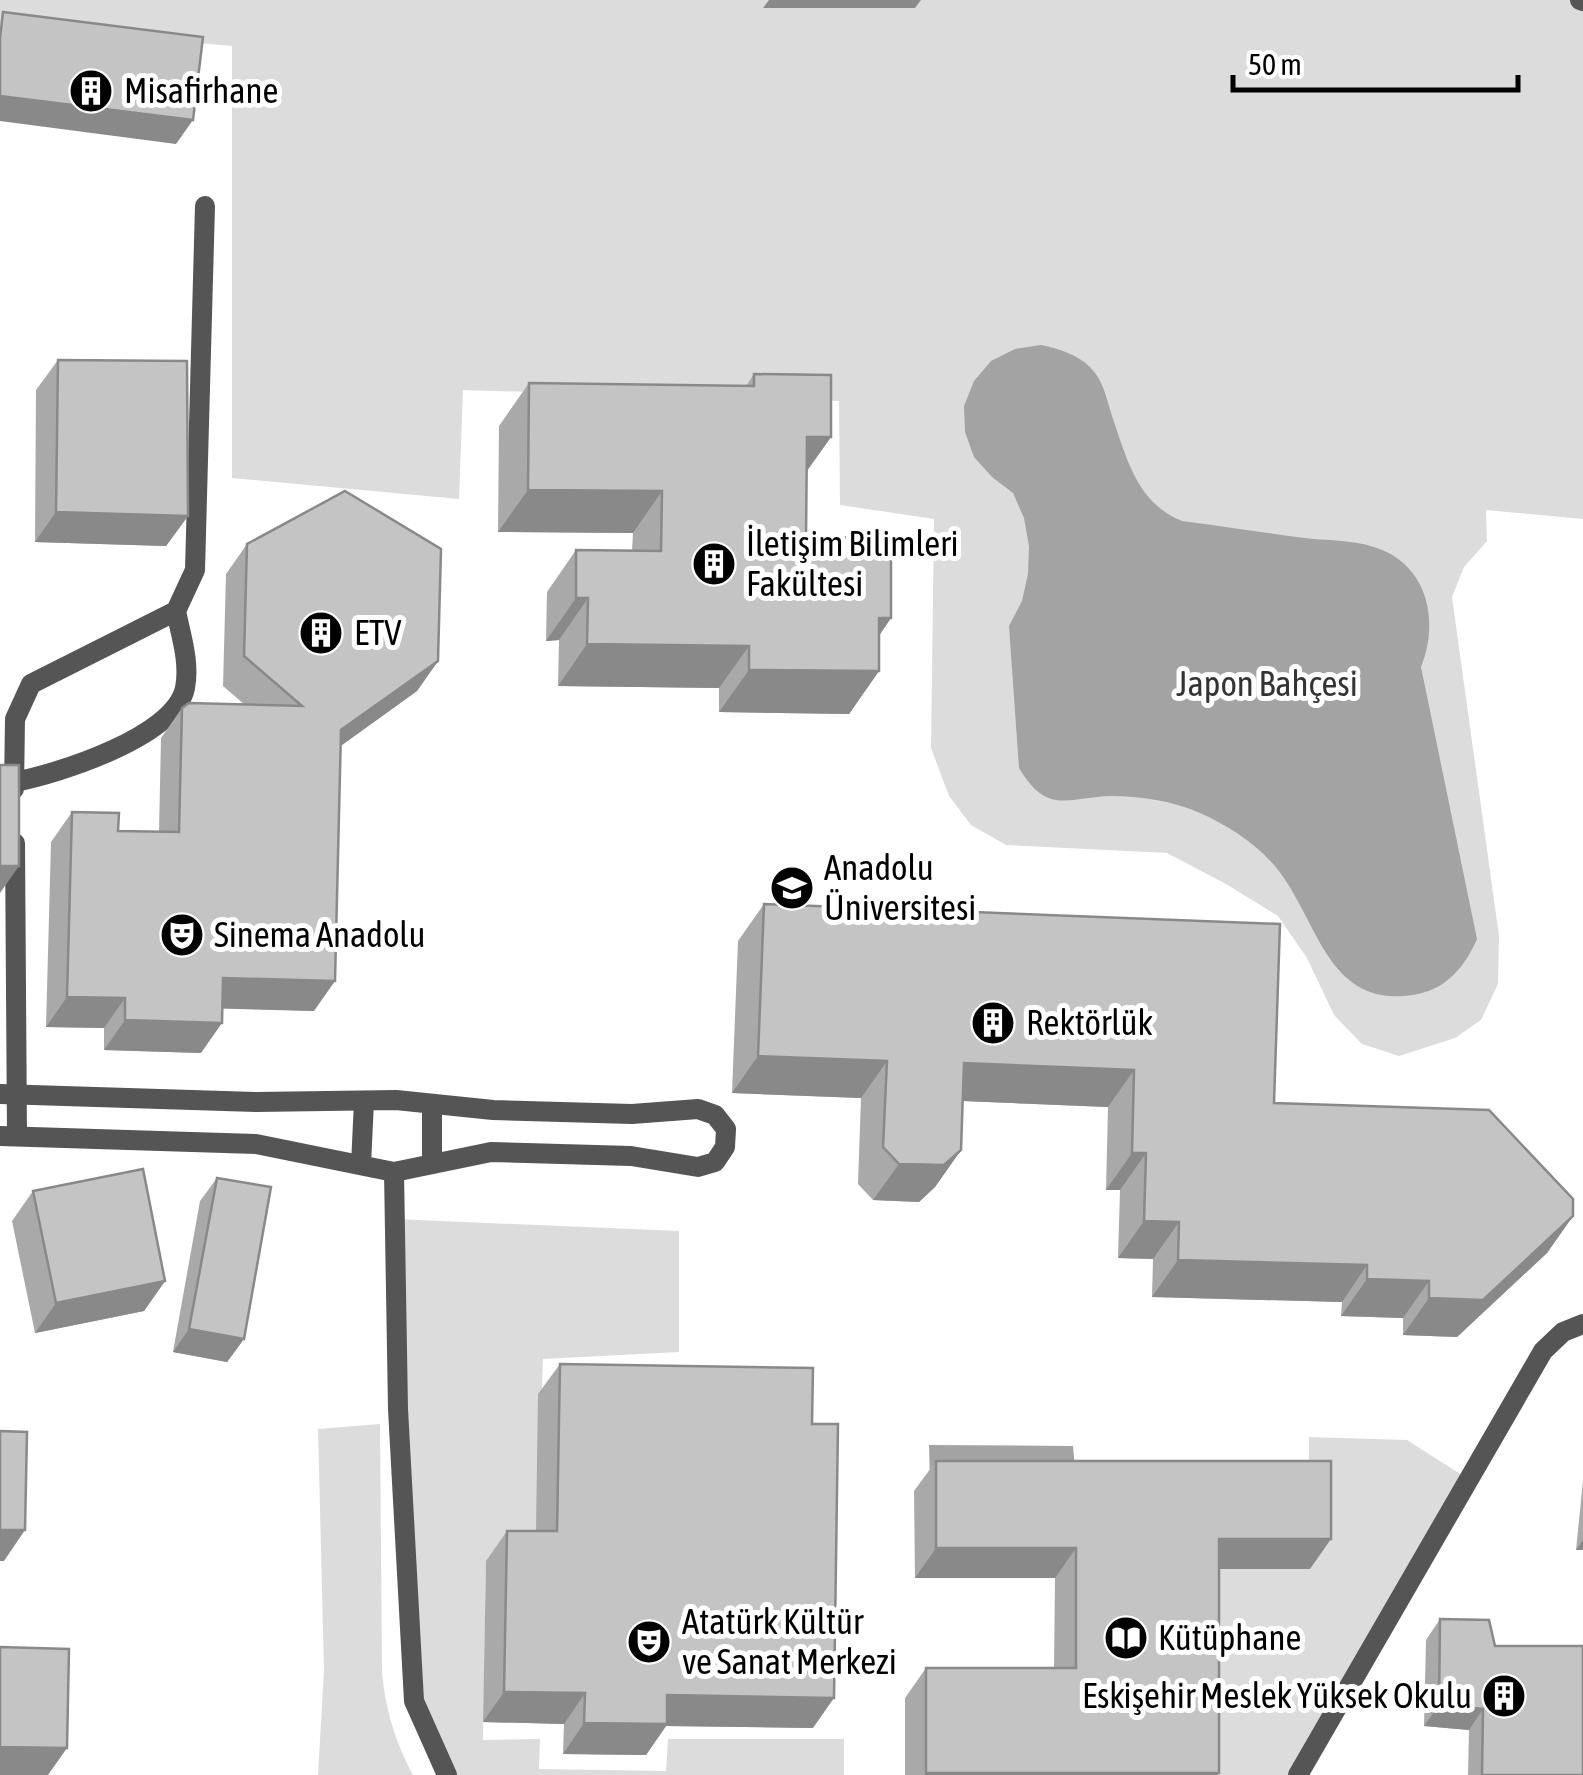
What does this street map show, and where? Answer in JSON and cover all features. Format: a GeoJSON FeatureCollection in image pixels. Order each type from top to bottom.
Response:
{"type":"FeatureCollection","features":[{"type":"Feature","properties":{"kind":"street"},"geometry":{"type":"LineString","coordinates":[[9,1094],[256,1102],[364,1101],[632,1114],[698,1109],[715,1115],[726,1129],[726,1148],[715,1162],[698,1167],[631,1156],[492,1152],[394,1172],[256,1144],[9,1136],[9,1094],[15,719],[32,684],[176,611],[190,584],[197,556],[205,206]]}},
{"type":"Feature","properties":{"kind":"street"},"geometry":{"type":"LineString","coordinates":[[14,802],[50,776],[131,740],[172,713],[184,691],[186,662],[176,611]]}},
{"type":"Feature","properties":{"kind":"street"},"geometry":{"type":"LineString","coordinates":[[362,1166],[364,1101]]}},
{"type":"Feature","properties":{"kind":"street"},"geometry":{"type":"LineString","coordinates":[[432,1104],[432,1164]]}},
{"type":"Feature","properties":{"kind":"street"},"geometry":{"type":"LineString","coordinates":[[394,1172],[398,1409],[414,1702],[447,1775]]}},
{"type":"Feature","properties":{"kind":"street"},"geometry":{"type":"LineString","coordinates":[[1298,1775],[1543,1350],[1563,1332],[1583,1324]]}},
{"type":"Feature","properties":{"kind":"green space","name":"Japon Bahçesi"},"geometry":{"type":"Polygon","coordinates":[[[0,0],[1583,0],[1583,519],[1486,510],[1487,541],[1464,567],[1452,597],[1499,936],[1498,984],[1481,1020],[1455,1038],[1399,1056],[1362,1044],[1334,1015],[1307,958],[1278,916],[1226,884],[1167,853],[1006,845],[971,825],[949,796],[931,748],[934,519],[840,505],[839,401],[463,390],[459,499],[232,478],[232,46],[0,25],[0,0]]]}},
{"type":"Feature","properties":{"kind":"green space"},"geometry":{"type":"Polygon","coordinates":[[[394,1219],[679,1231],[679,1352],[543,1359],[536,1562],[486,1561],[483,1740],[540,1739],[539,1769],[666,1771],[668,1739],[844,1739],[844,1775],[447,1775],[414,1701],[394,1219]]]}},
{"type":"Feature","properties":{"kind":"green space"},"geometry":{"type":"Polygon","coordinates":[[[380,1424],[382,1673],[392,1725],[413,1775],[318,1775],[324,1670],[318,1429],[380,1424]]]}},
{"type":"Feature","properties":{"kind":"green space"},"geometry":{"type":"Polygon","coordinates":[[[1309,1437],[1407,1440],[1468,1479],[1298,1775],[1198,1775],[1198,1569],[1309,1569],[1309,1437]]]}},
{"type":"Feature","properties":{"kind":"shaded area"},"geometry":{"type":"Polygon","coordinates":[[[1041,345],[1074,355],[1095,372],[1136,478],[1154,503],[1167,513],[1182,521],[1365,544],[1392,555],[1417,580],[1424,595],[1429,631],[1421,667],[1477,939],[1460,968],[1444,983],[1412,995],[1383,995],[1360,987],[1327,954],[1274,865],[1258,849],[1210,818],[1190,809],[1133,797],[1049,798],[1029,783],[1019,768],[1009,626],[1022,601],[1029,546],[1024,518],[1013,493],[974,457],[965,432],[964,406],[974,381],[991,361],[1015,349],[1041,345]]]}},
{"type":"Feature","properties":{"kind":"shaded area"},"geometry":{"type":"Polygon","coordinates":[[[929,1445],[1073,1446],[1076,1480],[930,1482],[929,1445]]]}},
{"type":"Feature","properties":{"kind":"building","name":"Misafirhane"},"geometry":{"type":"Polygon","coordinates":[[[3,12],[203,37],[193,120],[0,96],[3,12]]]}},
{"type":"Feature","properties":{"kind":"building"},"geometry":{"type":"Polygon","coordinates":[[[58,360],[187,361],[188,516],[56,512],[58,360]]]}},
{"type":"Feature","properties":{"kind":"building","name":"İletişim Bilimleri Fakültesi"},"geometry":{"type":"Polygon","coordinates":[[[754,374],[831,375],[831,437],[807,437],[806,537],[891,538],[891,618],[879,618],[879,671],[749,670],[749,646],[587,644],[588,598],[576,598],[576,550],[661,551],[662,491],[528,490],[529,383],[754,386],[754,374]]]}},
{"type":"Feature","properties":{"kind":"building"},"geometry":{"type":"Polygon","coordinates":[[[345,491],[441,549],[438,661],[341,730],[335,981],[223,978],[222,1023],[125,1020],[125,998],[67,997],[72,812],[119,813],[118,831],[179,832],[182,708],[189,703],[302,706],[244,656],[247,544],[345,491]]]}},
{"type":"Feature","properties":{"kind":"building"},"geometry":{"type":"Polygon","coordinates":[[[0,765],[19,765],[19,866],[0,866],[0,765]]]}},
{"type":"Feature","properties":{"kind":"building"},"geometry":{"type":"Polygon","coordinates":[[[764,904],[1280,924],[1274,1103],[1489,1110],[1573,1199],[1573,1216],[1483,1300],[1429,1298],[1429,1281],[1367,1279],[1367,1265],[1178,1260],[1179,1222],[1144,1221],[1146,1153],[1132,1153],[1134,1070],[964,1063],[961,1150],[944,1165],[899,1164],[883,1147],[887,1061],[758,1056],[764,904]]]}},
{"type":"Feature","properties":{"kind":"building"},"geometry":{"type":"Polygon","coordinates":[[[143,1169],[165,1281],[56,1303],[33,1191],[143,1169]]]}},
{"type":"Feature","properties":{"kind":"building"},"geometry":{"type":"Polygon","coordinates":[[[217,1178],[271,1187],[244,1339],[189,1329],[217,1178]]]}},
{"type":"Feature","properties":{"kind":"building","name":"Atatürk Kültür ve Sanat Merkezi"},"geometry":{"type":"Polygon","coordinates":[[[560,1364],[813,1368],[812,1424],[838,1424],[834,1698],[667,1695],[667,1724],[584,1723],[585,1693],[504,1692],[507,1531],[557,1531],[560,1364]]]}},
{"type":"Feature","properties":{"kind":"building"},"geometry":{"type":"Polygon","coordinates":[[[0,1431],[27,1432],[25,1530],[0,1530],[0,1431]]]}},
{"type":"Feature","properties":{"kind":"building","name":"Kütüphane"},"geometry":{"type":"Polygon","coordinates":[[[936,1461],[1331,1461],[1331,1539],[1219,1539],[1219,1773],[926,1773],[926,1668],[1076,1668],[1076,1548],[936,1548],[936,1461]]]}},
{"type":"Feature","properties":{"kind":"building"},"geometry":{"type":"Polygon","coordinates":[[[1440,1619],[1489,1620],[1495,1646],[1583,1646],[1583,1775],[1482,1775],[1483,1709],[1439,1705],[1440,1619]]]}},
{"type":"Feature","properties":{"kind":"building"},"geometry":{"type":"Polygon","coordinates":[[[0,1647],[69,1649],[67,1748],[0,1747],[0,1647]]]}},
{"type":"Feature","properties":{"kind":"place","name":"Misafirhane"},"geometry":{"type":"Point","coordinates":[91,91]}},
{"type":"Feature","properties":{"kind":"place","name":"İletişim Bilimleri Fakültesi"},"geometry":{"type":"Point","coordinates":[714,564]}},
{"type":"Feature","properties":{"kind":"place","name":"ETV"},"geometry":{"type":"Point","coordinates":[321,633]}},
{"type":"Feature","properties":{"kind":"place","name":"Anadolu Üniversitesi"},"geometry":{"type":"Point","coordinates":[792,888]}},
{"type":"Feature","properties":{"kind":"place","name":"Sinema Anadolu"},"geometry":{"type":"Point","coordinates":[182,935]}},
{"type":"Feature","properties":{"kind":"place","name":"Rektörlük"},"geometry":{"type":"Point","coordinates":[993,1023]}},
{"type":"Feature","properties":{"kind":"place","name":"Kütüphane"},"geometry":{"type":"Point","coordinates":[1126,1638]}},
{"type":"Feature","properties":{"kind":"place","name":"Atatürk Kültür ve Sanat Merkezi"},"geometry":{"type":"Point","coordinates":[649,1642]}},
{"type":"Feature","properties":{"kind":"place","name":"Eskişehir Meslek Yüksek Okulu"},"geometry":{"type":"Point","coordinates":[1504,1696]}}]}
